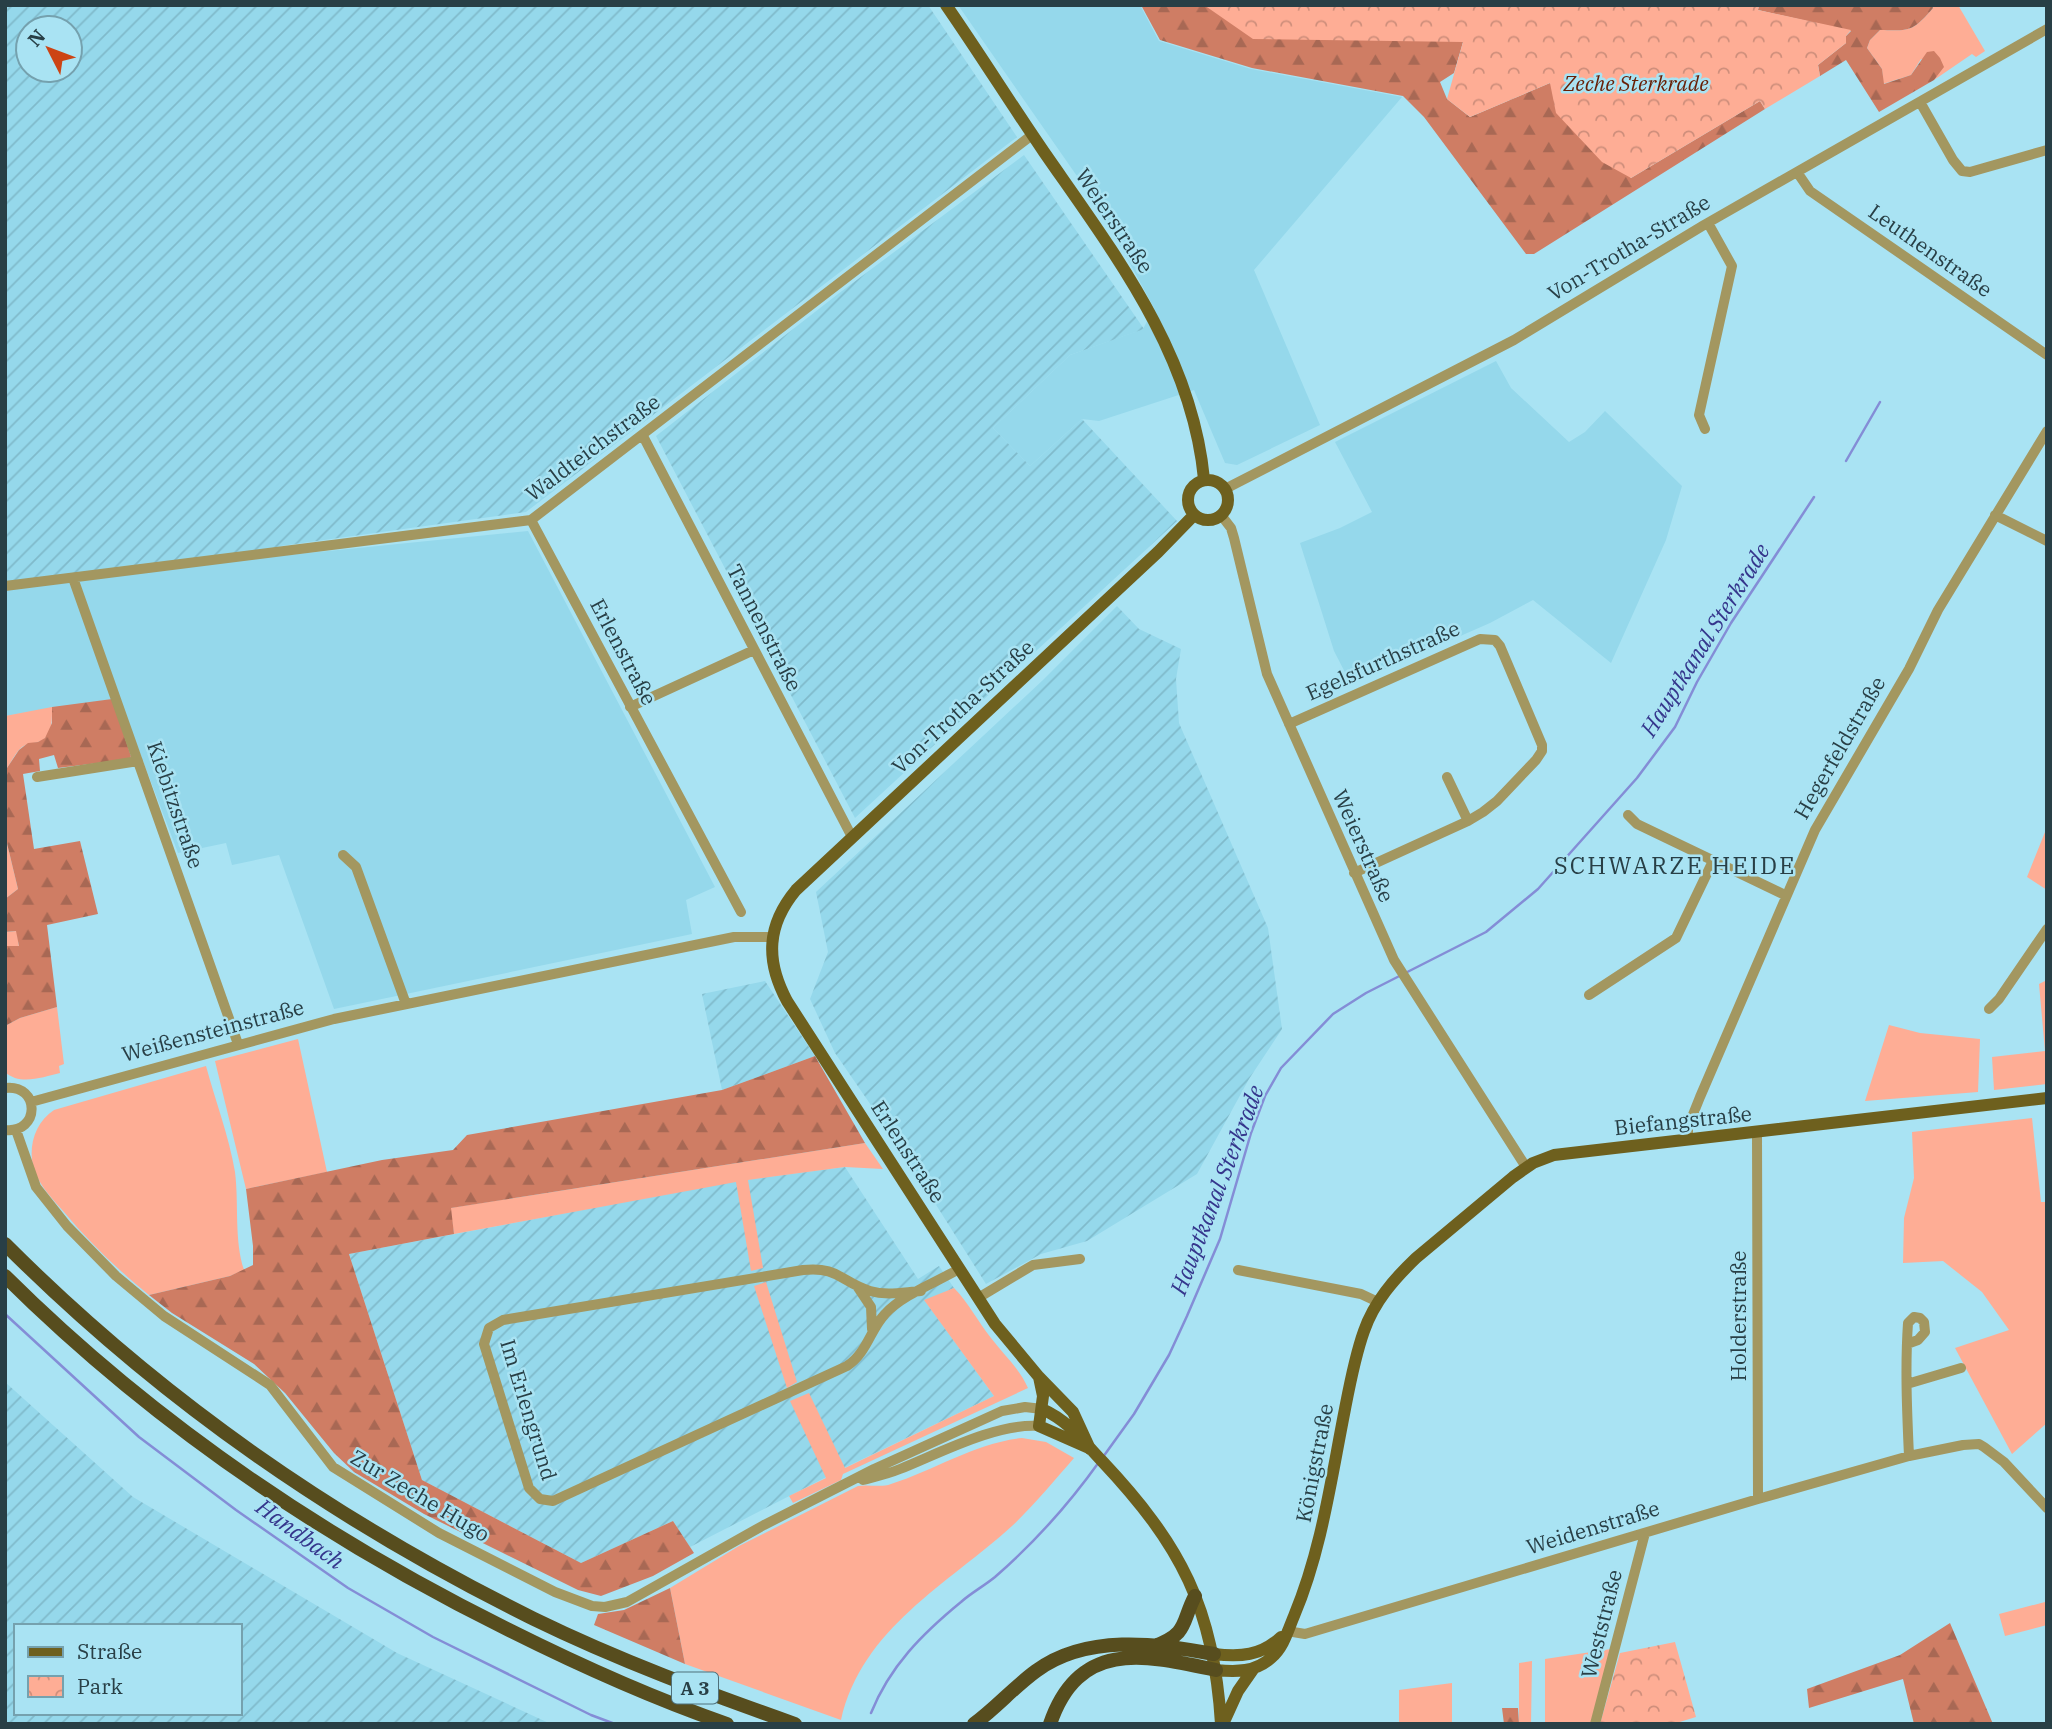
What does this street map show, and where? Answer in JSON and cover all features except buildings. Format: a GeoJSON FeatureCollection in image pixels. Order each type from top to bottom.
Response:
{"type":"FeatureCollection","features":[{"type":"Feature","properties":{"kind":"highway","name":"A 3"},"geometry":{"type":"LineString","coordinates":[[5,1244],[89,1324],[155,1381],[279,1472],[350,1517],[414,1555],[535,1619],[710,1694],[795,1724]]}},
{"type":"Feature","properties":{"kind":"highway","name":"A 3"},"geometry":{"type":"LineString","coordinates":[[5,1276],[74,1341],[198,1443],[267,1492],[328,1530],[402,1575],[560,1655],[727,1724]]}},
{"type":"Feature","properties":{"kind":"highway"},"geometry":{"type":"LineString","coordinates":[[1155,1647],[1180,1631],[1195,1596]]}},
{"type":"Feature","properties":{"kind":"highway"},"geometry":{"type":"LineString","coordinates":[[974,1724],[1034,1672],[1065,1654],[1098,1646],[1155,1647],[1214,1654]]}},
{"type":"Feature","properties":{"kind":"highway"},"geometry":{"type":"LineString","coordinates":[[1050,1724],[1066,1690],[1101,1662],[1116,1658],[1133,1658],[1179,1662],[1216,1670]]}},
{"type":"Feature","properties":{"kind":"main road","name":"Weierstraße"},"geometry":{"type":"LineString","coordinates":[[946,5],[1032,135],[1116,254],[1149,311],[1176,369],[1193,416],[1204,479]]}},
{"type":"Feature","properties":{"kind":"main road"},"geometry":{"type":"LineString","coordinates":[[1204,479],[1216,481],[1225,489],[1228,501],[1221,515],[1208,520],[1194,515],[1188,506],[1188,494],[1195,484],[1204,479]]}},
{"type":"Feature","properties":{"kind":"main road","name":"Von-Trotha-Straße"},"geometry":{"type":"LineString","coordinates":[[771,937],[782,911],[796,890],[1158,552],[1194,515]]}},
{"type":"Feature","properties":{"kind":"main road","name":"Erlenstraße"},"geometry":{"type":"LineString","coordinates":[[771,937],[776,978],[787,1001],[1001,1333],[1073,1412],[1090,1449]]}},
{"type":"Feature","properties":{"kind":"main road","name":"Biefangstraße"},"geometry":{"type":"LineString","coordinates":[[1378,1303],[1416,1258],[1526,1167],[1554,1155],[2047,1098]]}},
{"type":"Feature","properties":{"kind":"main road","name":"Königstraße"},"geometry":{"type":"LineString","coordinates":[[1222,1724],[1240,1687],[1254,1668],[1275,1655],[1317,1553],[1356,1355],[1367,1322],[1378,1303]]}},
{"type":"Feature","properties":{"kind":"main road"},"geometry":{"type":"LineString","coordinates":[[1039,1377],[1043,1395],[1040,1426]]}},
{"type":"Feature","properties":{"kind":"main road","name":"Erlenstraße"},"geometry":{"type":"LineString","coordinates":[[1042,1409],[1073,1428],[1163,1534],[1195,1596],[1208,1627],[1214,1654]]}},
{"type":"Feature","properties":{"kind":"main road","name":"Erlenstraße"},"geometry":{"type":"LineString","coordinates":[[1040,1426],[1090,1449]]}},
{"type":"Feature","properties":{"kind":"main road"},"geometry":{"type":"LineString","coordinates":[[1222,1724],[1214,1654],[1241,1656],[1258,1652],[1269,1647],[1287,1631]]}},
{"type":"Feature","properties":{"kind":"main road"},"geometry":{"type":"LineString","coordinates":[[1216,1670],[1234,1672],[1254,1668]]}},
{"type":"Feature","properties":{"kind":"street","name":"Von-Trotha-Straße"},"geometry":{"type":"LineString","coordinates":[[1225,489],[1514,340],[1708,223],[2047,29]]}},
{"type":"Feature","properties":{"kind":"street"},"geometry":{"type":"LineString","coordinates":[[1920,102],[1956,165],[1964,172],[2047,150]]}},
{"type":"Feature","properties":{"kind":"street","name":"Waldteichstraße"},"geometry":{"type":"LineString","coordinates":[[5,586],[531,520],[1032,135]]}},
{"type":"Feature","properties":{"kind":"street","name":"Leuthenstraße"},"geometry":{"type":"LineString","coordinates":[[1797,172],[1810,191],[2047,355]]}},
{"type":"Feature","properties":{"kind":"street"},"geometry":{"type":"LineString","coordinates":[[1705,429],[1699,415],[1732,266],[1708,223]]}},
{"type":"Feature","properties":{"kind":"street","name":"Hegerfeldstraße"},"geometry":{"type":"LineString","coordinates":[[1688,1140],[1688,1127],[1700,1097],[1815,830],[1909,668],[1938,610],[2047,431]]}},
{"type":"Feature","properties":{"kind":"street","name":"Tannenstraße"},"geometry":{"type":"LineString","coordinates":[[643,436],[852,837]]}},
{"type":"Feature","properties":{"kind":"street","name":"Weierstraße"},"geometry":{"type":"LineString","coordinates":[[1221,515],[1231,528],[1234,538],[1267,674],[1394,960],[1526,1167]]}},
{"type":"Feature","properties":{"kind":"street"},"geometry":{"type":"LineString","coordinates":[[1995,515],[2047,541]]}},
{"type":"Feature","properties":{"kind":"street","name":"Erlenstraße"},"geometry":{"type":"LineString","coordinates":[[531,520],[741,912]]}},
{"type":"Feature","properties":{"kind":"street","name":"Kiebitzstraße"},"geometry":{"type":"LineString","coordinates":[[73,578],[238,1044]]}},
{"type":"Feature","properties":{"kind":"street","name":"Egelsfurthstraße"},"geometry":{"type":"LineString","coordinates":[[1289,724],[1480,639],[1494,640],[1500,646],[1542,745],[1542,751],[1497,801],[1468,821]]}},
{"type":"Feature","properties":{"kind":"street"},"geometry":{"type":"LineString","coordinates":[[631,707],[754,650]]}},
{"type":"Feature","properties":{"kind":"street"},"geometry":{"type":"LineString","coordinates":[[37,777],[138,761]]}},
{"type":"Feature","properties":{"kind":"street"},"geometry":{"type":"LineString","coordinates":[[1354,873],[1468,821],[1447,777]]}},
{"type":"Feature","properties":{"kind":"street"},"geometry":{"type":"LineString","coordinates":[[1628,815],[1637,824],[1785,895]]}},
{"type":"Feature","properties":{"kind":"street"},"geometry":{"type":"LineString","coordinates":[[343,855],[356,867],[406,1004]]}},
{"type":"Feature","properties":{"kind":"street"},"geometry":{"type":"LineString","coordinates":[[1589,995],[1676,938],[1713,861]]}},
{"type":"Feature","properties":{"kind":"street"},"geometry":{"type":"LineString","coordinates":[[1989,1009],[1999,999],[2047,929]]}},
{"type":"Feature","properties":{"kind":"street","name":"Weißensteinstraße"},"geometry":{"type":"LineString","coordinates":[[31,1102],[334,1019],[734,937],[771,937]]}},
{"type":"Feature","properties":{"kind":"street"},"geometry":{"type":"LineString","coordinates":[[5,1088],[12,1087],[24,1092],[31,1102],[28,1122],[11,1130]]}},
{"type":"Feature","properties":{"kind":"street","name":"Zur Zeche Hugo"},"geometry":{"type":"LineString","coordinates":[[11,1130],[36,1188],[67,1226],[116,1276],[164,1316],[270,1385],[333,1466],[439,1533],[566,1597],[592,1606],[605,1607],[627,1602],[753,1531],[874,1469],[1002,1411],[1024,1407],[1042,1409]]}},
{"type":"Feature","properties":{"kind":"street","name":"Holderstraße"},"geometry":{"type":"LineString","coordinates":[[1757,1133],[1758,1499]]}},
{"type":"Feature","properties":{"kind":"street"},"geometry":{"type":"LineString","coordinates":[[978,1298],[1033,1265],[1080,1259]]}},
{"type":"Feature","properties":{"kind":"street","name":"Im Erlengrund"},"geometry":{"type":"LineString","coordinates":[[921,1291],[881,1294],[828,1270],[803,1270],[495,1323],[486,1332],[484,1344],[529,1488],[540,1499],[557,1500],[847,1366],[861,1354],[891,1307],[921,1291],[959,1269]]}},
{"type":"Feature","properties":{"kind":"street"},"geometry":{"type":"LineString","coordinates":[[1238,1270],[1361,1294],[1378,1303]]}},
{"type":"Feature","properties":{"kind":"street"},"geometry":{"type":"LineString","coordinates":[[854,1283],[871,1307],[872,1333]]}},
{"type":"Feature","properties":{"kind":"street"},"geometry":{"type":"LineString","coordinates":[[1907,1344],[1909,1457]]}},
{"type":"Feature","properties":{"kind":"street"},"geometry":{"type":"LineString","coordinates":[[1907,1384],[1961,1368]]}},
{"type":"Feature","properties":{"kind":"street","name":"Zur Zeche Hugo"},"geometry":{"type":"LineString","coordinates":[[836,1489],[897,1470],[989,1435],[1015,1427],[1040,1426]]}},
{"type":"Feature","properties":{"kind":"street","name":"Weidenstraße"},"geometry":{"type":"LineString","coordinates":[[1287,1631],[1305,1634],[1758,1499],[1963,1444],[1981,1445],[2004,1462],[2047,1508]]}},
{"type":"Feature","properties":{"kind":"street","name":"Weststraße"},"geometry":{"type":"LineString","coordinates":[[1595,1724],[1645,1533]]}},
{"type":"Feature","properties":{"kind":"shaded area"},"geometry":{"type":"Polygon","coordinates":[[[5,5],[928,5],[1017,137],[526,512],[281,546],[268,557],[5,589],[5,5]]]}},
{"type":"Feature","properties":{"kind":"shaded area"},"geometry":{"type":"Polygon","coordinates":[[[958,5],[1140,5],[1159,41],[1251,69],[1402,97],[1254,270],[1320,425],[1237,465],[1225,463],[1194,390],[1099,421],[1082,419],[1030,466],[993,428],[1070,355],[1143,329],[1154,308],[1102,212],[958,5]]]}},
{"type":"Feature","properties":{"kind":"shaded area"},"geometry":{"type":"Polygon","coordinates":[[[1024,155],[1144,329],[1070,355],[993,428],[1030,466],[1082,419],[1177,521],[855,818],[656,436],[838,294],[1024,155]]]}},
{"type":"Feature","properties":{"kind":"shaded area"},"geometry":{"type":"Polygon","coordinates":[[[1496,361],[1511,388],[1569,442],[1585,432],[1605,411],[1682,486],[1666,540],[1611,663],[1533,600],[1490,623],[1351,684],[1334,651],[1300,543],[1372,512],[1335,442],[1496,361]]]}},
{"type":"Feature","properties":{"kind":"shaded area"},"geometry":{"type":"Polygon","coordinates":[[[528,531],[715,887],[686,900],[692,934],[334,1009],[279,855],[232,865],[226,843],[178,853],[119,698],[5,716],[5,589],[268,557],[528,531]]]}},
{"type":"Feature","properties":{"kind":"shaded area"},"geometry":{"type":"Polygon","coordinates":[[[1117,606],[1139,629],[1181,649],[1176,679],[1179,723],[1268,928],[1282,1029],[1249,1079],[1197,1174],[1087,1241],[1041,1254],[986,1284],[897,1143],[835,1053],[810,999],[828,952],[816,892],[1043,680],[1117,606]]]}},
{"type":"Feature","properties":{"kind":"shaded area"},"geometry":{"type":"Polygon","coordinates":[[[765,981],[815,1056],[722,1090],[702,994],[765,981]]]}},
{"type":"Feature","properties":{"kind":"shaded area"},"geometry":{"type":"Polygon","coordinates":[[[845,1167],[918,1279],[939,1266],[954,1288],[925,1301],[994,1396],[844,1468],[690,1547],[673,1521],[581,1563],[422,1480],[349,1254],[736,1181],[845,1167]]]}},
{"type":"Feature","properties":{"kind":"shaded area"},"geometry":{"type":"Polygon","coordinates":[[[5,1382],[133,1497],[397,1653],[551,1724],[5,1724],[5,1382]]]}},
{"type":"Feature","properties":{"kind":"green space"},"geometry":{"type":"Polygon","coordinates":[[[1141,5],[1424,5],[1463,42],[1454,73],[1440,82],[1447,99],[1470,117],[1550,83],[1631,178],[1760,101],[1765,109],[1534,254],[1526,254],[1424,117],[1403,96],[1252,68],[1160,40],[1141,5]]]}},
{"type":"Feature","properties":{"kind":"green space","name":"Zeche Sterkrade"},"geometry":{"type":"Polygon","coordinates":[[[1204,5],[1759,5],[1758,10],[1851,30],[1846,36],[1846,43],[1818,65],[1820,76],[1765,109],[1760,101],[1631,178],[1602,162],[1556,113],[1550,83],[1470,117],[1447,99],[1463,42],[1253,39],[1204,5]]]}},
{"type":"Feature","properties":{"kind":"green space"},"geometry":{"type":"Polygon","coordinates":[[[1759,5],[1932,5],[1933,8],[1916,25],[1905,30],[1880,30],[1870,40],[1867,48],[1882,69],[1884,84],[1911,75],[1927,52],[1934,51],[1944,67],[1934,80],[1879,112],[1846,60],[1820,76],[1818,65],[1846,43],[1846,36],[1851,31],[1758,10],[1759,5]]]}},
{"type":"Feature","properties":{"kind":"green space"},"geometry":{"type":"Polygon","coordinates":[[[1932,5],[1958,5],[1985,51],[1976,57],[1972,54],[1934,80],[1943,67],[1921,59],[1911,75],[1883,84],[1882,69],[1867,48],[1870,40],[1880,30],[1911,28],[1933,8],[1932,5]]]}},
{"type":"Feature","properties":{"kind":"green space"},"geometry":{"type":"Polygon","coordinates":[[[112,699],[130,759],[58,768],[54,755],[39,759],[40,771],[23,774],[34,849],[80,841],[98,914],[47,925],[57,1007],[20,1018],[5,1026],[5,946],[19,946],[16,931],[5,932],[5,899],[18,889],[5,835],[5,771],[19,750],[28,743],[45,738],[52,723],[52,707],[112,699]]]}},
{"type":"Feature","properties":{"kind":"green space"},"geometry":{"type":"Polygon","coordinates":[[[52,707],[51,728],[47,737],[22,747],[5,771],[5,716],[52,707]]]}},
{"type":"Feature","properties":{"kind":"green space"},"geometry":{"type":"Polygon","coordinates":[[[2047,827],[2047,890],[2027,877],[2047,827]]]}},
{"type":"Feature","properties":{"kind":"green space"},"geometry":{"type":"Polygon","coordinates":[[[5,835],[18,889],[5,899],[5,835]]]}},
{"type":"Feature","properties":{"kind":"green space"},"geometry":{"type":"Polygon","coordinates":[[[17,931],[19,947],[5,946],[5,932],[17,931]]]}},
{"type":"Feature","properties":{"kind":"green space"},"geometry":{"type":"Polygon","coordinates":[[[2047,980],[2047,1084],[1994,1090],[1992,1057],[2045,1051],[2039,984],[2047,980]]]}},
{"type":"Feature","properties":{"kind":"green space"},"geometry":{"type":"Polygon","coordinates":[[[57,1007],[64,1064],[59,1066],[60,1073],[25,1080],[5,1072],[5,1026],[20,1018],[57,1007]]]}},
{"type":"Feature","properties":{"kind":"green space"},"geometry":{"type":"Polygon","coordinates":[[[1889,1025],[1920,1033],[1980,1039],[1978,1092],[1865,1101],[1889,1025]]]}},
{"type":"Feature","properties":{"kind":"green space"},"geometry":{"type":"Polygon","coordinates":[[[298,1039],[327,1172],[246,1189],[215,1061],[298,1039]]]}},
{"type":"Feature","properties":{"kind":"green space"},"geometry":{"type":"Polygon","coordinates":[[[815,1056],[865,1143],[451,1208],[454,1234],[349,1254],[422,1480],[581,1563],[673,1521],[694,1553],[653,1576],[601,1596],[578,1590],[424,1514],[354,1472],[334,1453],[285,1393],[254,1364],[172,1313],[149,1295],[230,1276],[253,1265],[246,1189],[382,1160],[453,1150],[467,1135],[722,1090],[815,1056]]]}},
{"type":"Feature","properties":{"kind":"green space"},"geometry":{"type":"Polygon","coordinates":[[[206,1066],[235,1172],[239,1247],[244,1270],[230,1276],[149,1295],[94,1245],[46,1191],[34,1168],[33,1140],[41,1123],[54,1110],[206,1066]]]}},
{"type":"Feature","properties":{"kind":"green space"},"geometry":{"type":"Polygon","coordinates":[[[2032,1118],[2041,1202],[2047,1202],[2047,1423],[2012,1454],[1955,1348],[2009,1330],[1982,1292],[1943,1261],[1903,1263],[1904,1218],[1914,1178],[1912,1132],[2032,1118]]]}},
{"type":"Feature","properties":{"kind":"green space"},"geometry":{"type":"Polygon","coordinates":[[[865,1143],[883,1169],[845,1167],[748,1180],[763,1268],[751,1271],[736,1182],[454,1234],[450,1208],[865,1143]]]}},
{"type":"Feature","properties":{"kind":"green space"},"geometry":{"type":"Polygon","coordinates":[[[766,1282],[797,1382],[787,1388],[754,1286],[766,1282]]]}},
{"type":"Feature","properties":{"kind":"green space"},"geometry":{"type":"Polygon","coordinates":[[[954,1288],[1016,1368],[1028,1388],[843,1474],[841,1480],[793,1503],[789,1496],[826,1478],[790,1401],[809,1393],[845,1468],[994,1396],[924,1300],[954,1288]]]}},
{"type":"Feature","properties":{"kind":"green space"},"geometry":{"type":"Polygon","coordinates":[[[1022,1438],[1046,1442],[1074,1458],[1012,1526],[935,1589],[887,1634],[867,1659],[852,1688],[841,1720],[685,1664],[670,1588],[739,1546],[858,1486],[887,1485],[988,1445],[1022,1438]]]}},
{"type":"Feature","properties":{"kind":"green space"},"geometry":{"type":"Polygon","coordinates":[[[670,1588],[685,1664],[594,1625],[598,1614],[624,1610],[670,1588]]]}},
{"type":"Feature","properties":{"kind":"green space"},"geometry":{"type":"Polygon","coordinates":[[[2045,1602],[2047,1625],[2005,1636],[1999,1614],[2045,1602]]]}},
{"type":"Feature","properties":{"kind":"green space"},"geometry":{"type":"Polygon","coordinates":[[[1950,1623],[1993,1724],[1914,1724],[1903,1679],[1809,1708],[1807,1689],[1900,1655],[1950,1623]]]}},
{"type":"Feature","properties":{"kind":"green space"},"geometry":{"type":"Polygon","coordinates":[[[1675,1642],[1696,1717],[1673,1724],[1600,1724],[1620,1653],[1675,1642]]]}},
{"type":"Feature","properties":{"kind":"green space"},"geometry":{"type":"Polygon","coordinates":[[[1611,1649],[1591,1724],[1545,1724],[1545,1659],[1611,1649]]]}},
{"type":"Feature","properties":{"kind":"green space"},"geometry":{"type":"Polygon","coordinates":[[[1532,1661],[1531,1724],[1519,1724],[1519,1663],[1532,1661]]]}},
{"type":"Feature","properties":{"kind":"green space"},"geometry":{"type":"Polygon","coordinates":[[[1452,1683],[1452,1724],[1399,1724],[1399,1690],[1452,1683]]]}},
{"type":"Feature","properties":{"kind":"green space"},"geometry":{"type":"Polygon","coordinates":[[[1502,1708],[1518,1708],[1519,1724],[1504,1724],[1502,1708]]]}},
{"type":"Feature","properties":{"kind":"waterway","name":"Hauptkanal Sterkrade"},"geometry":{"type":"LineString","coordinates":[[1846,461],[1880,402]]}},
{"type":"Feature","properties":{"kind":"waterway","name":"Hauptkanal Sterkrade"},"geometry":{"type":"LineString","coordinates":[[1103,1457],[1134,1414],[1169,1355],[1187,1316],[1220,1239],[1251,1133],[1265,1096],[1281,1068],[1333,1014],[1366,993],[1486,932],[1538,889],[1637,778],[1675,727],[1731,623],[1814,497]]}},
{"type":"Feature","properties":{"kind":"waterway","name":"Handbach"},"geometry":{"type":"LineString","coordinates":[[5,1314],[139,1437],[236,1510],[348,1588],[433,1637],[591,1715],[615,1724]]}},
{"type":"Feature","properties":{"kind":"waterway","name":"Hauptkanal Sterkrade"},"geometry":{"type":"LineString","coordinates":[[871,1713],[888,1680],[908,1652],[947,1614],[995,1577],[1023,1551],[1076,1493],[1099,1462]]}},
{"type":"Feature","properties":{"kind":"district","name":"SCHWARZE HEIDE"},"geometry":{"type":"Point","coordinates":[1675,866]}}]}
